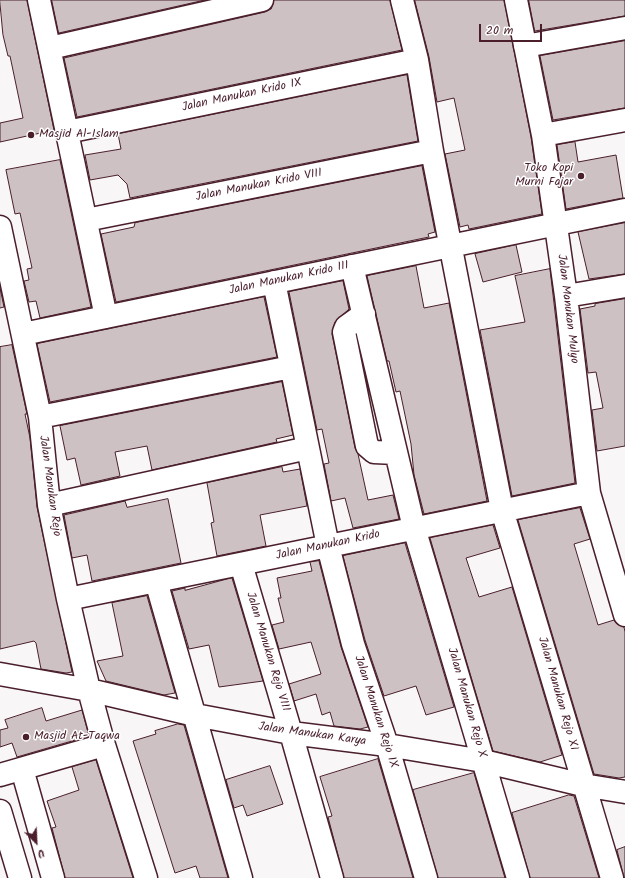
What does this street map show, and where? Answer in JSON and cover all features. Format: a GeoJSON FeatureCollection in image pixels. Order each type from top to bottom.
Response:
{"type":"FeatureCollection","features":[{"type":"Feature","properties":{"kind":"street"},"geometry":{"type":"LineString","coordinates":[[40,0],[106,317]]}},
{"type":"Feature","properties":{"kind":"street"},"geometry":{"type":"LineString","coordinates":[[50,48],[262,0]]}},
{"type":"Feature","properties":{"kind":"street","name":"Jalan Manukan Rejo XI"},"geometry":{"type":"LineString","coordinates":[[402,0],[417,60],[432,151],[502,510],[612,878]]}},
{"type":"Feature","properties":{"kind":"street","name":"Jalan Manukan Mulyo"},"geometry":{"type":"LineString","coordinates":[[516,0],[543,135],[566,296],[589,493],[625,615]]}},
{"type":"Feature","properties":{"kind":"street"},"geometry":{"type":"LineString","coordinates":[[525,46],[625,28]]}},
{"type":"Feature","properties":{"kind":"street","name":"Jalan Manukan Krido IX"},"geometry":{"type":"LineString","coordinates":[[67,132],[417,60]]}},
{"type":"Feature","properties":{"kind":"street"},"geometry":{"type":"LineString","coordinates":[[543,135],[625,120]]}},
{"type":"Feature","properties":{"kind":"street","name":"Jalan Manukan Krido VIII"},"geometry":{"type":"LineString","coordinates":[[86,220],[432,151]]}},
{"type":"Feature","properties":{"kind":"street","name":"Jalan Manukan Krido III"},"geometry":{"type":"LineString","coordinates":[[23,334],[625,210]]}},
{"type":"Feature","properties":{"kind":"street","name":"Jalan Manukan Rejo"},"geometry":{"type":"LineString","coordinates":[[1,241],[23,334],[40,417],[49,505],[88,690],[146,878]]}},
{"type":"Feature","properties":{"kind":"street","name":"Jalan Manukan Rejo X"},"geometry":{"type":"LineString","coordinates":[[352,266],[414,528],[518,878]]}},
{"type":"Feature","properties":{"kind":"street","name":"Jalan Manukan Rejo IX"},"geometry":{"type":"LineString","coordinates":[[274,282],[328,546],[353,644],[387,745],[426,878]]}},
{"type":"Feature","properties":{"kind":"street"},"geometry":{"type":"LineString","coordinates":[[566,296],[625,286]]}},
{"type":"Feature","properties":{"kind":"street"},"geometry":{"type":"LineString","coordinates":[[40,417],[291,367]]}},
{"type":"Feature","properties":{"kind":"street"},"geometry":{"type":"LineString","coordinates":[[49,505],[308,448]]}},
{"type":"Feature","properties":{"kind":"street","name":"Jalan Manukan Krido"},"geometry":{"type":"LineString","coordinates":[[68,599],[589,493]]}},
{"type":"Feature","properties":{"kind":"street","name":"Jalan Manukan Rejo VIII"},"geometry":{"type":"LineString","coordinates":[[241,564],[292,733],[332,878]]}},
{"type":"Feature","properties":{"kind":"street"},"geometry":{"type":"LineString","coordinates":[[156,581],[241,878]]}},
{"type":"Feature","properties":{"kind":"street","name":"Jalan Manukan Karya"},"geometry":{"type":"LineString","coordinates":[[0,674],[88,690],[195,715],[292,733],[387,745],[483,761],[584,785],[625,792]]}},
{"type":"Feature","properties":{"kind":"street"},"geometry":{"type":"LineString","coordinates":[[0,775],[104,744]]}},
{"type":"Feature","properties":{"kind":"street"},"geometry":{"type":"LineString","coordinates":[[22,769],[53,878]]}},
{"type":"Feature","properties":{"kind":"street"},"geometry":{"type":"LineString","coordinates":[[0,811],[20,878]]}},
{"type":"Feature","properties":{"kind":"building"},"geometry":{"type":"Polygon","coordinates":[[[0,0],[27,0],[54,130],[0,142],[0,123],[23,118],[10,56],[8,56],[3,35],[0,0]]]}},
{"type":"Feature","properties":{"kind":"building"},"geometry":{"type":"Polygon","coordinates":[[[52,0],[205,0],[59,33],[52,0]]]}},
{"type":"Feature","properties":{"kind":"building"},"geometry":{"type":"Polygon","coordinates":[[[274,0],[390,0],[402,50],[77,117],[64,58],[265,12],[271,9],[274,0]]]}},
{"type":"Feature","properties":{"kind":"building"},"geometry":{"type":"Polygon","coordinates":[[[415,0],[504,0],[531,137],[542,214],[469,229],[468,225],[460,227],[445,154],[465,150],[454,98],[437,102],[429,57],[415,0]]]}},
{"type":"Feature","properties":{"kind":"building"},"geometry":{"type":"Polygon","coordinates":[[[529,0],[625,0],[625,16],[535,31],[529,0]]]}},
{"type":"Feature","properties":{"kind":"building"},"geometry":{"type":"Polygon","coordinates":[[[625,41],[625,108],[553,120],[540,56],[625,41]]]}},
{"type":"Feature","properties":{"kind":"building"},"geometry":{"type":"Polygon","coordinates":[[[407,75],[418,141],[130,198],[127,184],[118,175],[90,180],[85,155],[121,149],[118,134],[407,75]]]}},
{"type":"Feature","properties":{"kind":"building"},"geometry":{"type":"Polygon","coordinates":[[[575,142],[578,162],[616,155],[623,198],[566,209],[557,145],[575,142]]]}},
{"type":"Feature","properties":{"kind":"building"},"geometry":{"type":"Polygon","coordinates":[[[60,160],[91,307],[40,318],[36,301],[29,302],[24,281],[29,280],[27,269],[32,268],[20,213],[15,214],[6,170],[60,160]]]}},
{"type":"Feature","properties":{"kind":"building"},"geometry":{"type":"Polygon","coordinates":[[[422,166],[435,232],[428,234],[429,237],[116,302],[101,234],[134,227],[135,223],[422,166]]]}},
{"type":"Feature","properties":{"kind":"building"},"geometry":{"type":"Polygon","coordinates":[[[625,223],[625,274],[589,279],[578,232],[625,223]]]}},
{"type":"Feature","properties":{"kind":"building"},"geometry":{"type":"Polygon","coordinates":[[[516,245],[522,272],[483,282],[475,254],[516,245]]]}},
{"type":"Feature","properties":{"kind":"building"},"geometry":{"type":"Polygon","coordinates":[[[416,266],[424,308],[449,303],[487,501],[424,514],[414,475],[411,444],[400,391],[396,392],[389,361],[387,361],[367,276],[416,266]]]}},
{"type":"Feature","properties":{"kind":"building"},"geometry":{"type":"Polygon","coordinates":[[[550,269],[575,483],[512,496],[480,330],[525,322],[515,276],[550,269]]]}},
{"type":"Feature","properties":{"kind":"building"},"geometry":{"type":"Polygon","coordinates":[[[343,281],[349,309],[335,322],[332,334],[355,448],[358,454],[368,500],[393,495],[399,519],[353,528],[345,498],[331,501],[324,464],[329,463],[322,429],[317,430],[289,292],[343,281]]]}},
{"type":"Feature","properties":{"kind":"building"},"geometry":{"type":"Polygon","coordinates":[[[0,288],[4,307],[0,308],[0,288]]]}},
{"type":"Feature","properties":{"kind":"building"},"geometry":{"type":"Polygon","coordinates":[[[264,297],[277,357],[50,402],[37,344],[264,297]]]}},
{"type":"Feature","properties":{"kind":"building"},"geometry":{"type":"Polygon","coordinates":[[[625,299],[625,446],[597,451],[592,410],[603,408],[596,372],[588,373],[580,309],[595,306],[595,304],[625,299]]]}},
{"type":"Feature","properties":{"kind":"building"},"geometry":{"type":"Polygon","coordinates":[[[12,345],[27,414],[25,414],[30,438],[37,507],[72,672],[66,673],[41,669],[36,643],[34,641],[0,649],[0,347],[12,345]]]}},
{"type":"Feature","properties":{"kind":"building"},"geometry":{"type":"Polygon","coordinates":[[[282,382],[293,435],[276,439],[277,442],[152,470],[147,446],[115,452],[120,476],[81,485],[75,458],[67,460],[60,426],[282,382]]]}},
{"type":"Feature","properties":{"kind":"building"},"geometry":{"type":"Polygon","coordinates":[[[282,467],[283,472],[300,469],[307,506],[260,515],[266,546],[217,556],[211,523],[214,522],[207,483],[282,467]]]}},
{"type":"Feature","properties":{"kind":"building"},"geometry":{"type":"Polygon","coordinates":[[[168,499],[181,563],[92,581],[87,555],[72,558],[64,515],[125,501],[127,507],[168,499]]]}},
{"type":"Feature","properties":{"kind":"building"},"geometry":{"type":"Polygon","coordinates":[[[580,508],[590,539],[574,544],[598,625],[614,620],[617,624],[624,627],[625,632],[625,777],[619,778],[594,774],[518,520],[580,508]]]}},
{"type":"Feature","properties":{"kind":"building"},"geometry":{"type":"Polygon","coordinates":[[[493,525],[500,548],[466,558],[479,597],[512,587],[562,755],[540,762],[493,751],[430,538],[493,525]]]}},
{"type":"Feature","properties":{"kind":"building"},"geometry":{"type":"Polygon","coordinates":[[[405,543],[454,707],[426,715],[416,686],[384,696],[365,640],[343,556],[405,543]]]}},
{"type":"Feature","properties":{"kind":"building"},"geometry":{"type":"Polygon","coordinates":[[[319,561],[341,647],[368,727],[360,729],[334,726],[330,712],[322,715],[316,694],[294,701],[289,684],[321,674],[311,642],[279,649],[272,625],[284,622],[278,598],[281,598],[277,578],[312,571],[310,562],[319,561]]]}},
{"type":"Feature","properties":{"kind":"building"},"geometry":{"type":"Polygon","coordinates":[[[232,578],[263,681],[219,687],[209,645],[189,649],[172,591],[185,588],[185,590],[232,578]]]}},
{"type":"Feature","properties":{"kind":"building"},"geometry":{"type":"Polygon","coordinates":[[[147,596],[175,693],[164,695],[106,681],[97,661],[123,656],[112,603],[147,596]]]}},
{"type":"Feature","properties":{"kind":"building","name":"Masjid At-Taqwa"},"geometry":{"type":"Polygon","coordinates":[[[42,708],[46,721],[82,710],[89,736],[17,757],[12,743],[0,747],[0,730],[8,728],[5,720],[42,708]]]}},
{"type":"Feature","properties":{"kind":"building"},"geometry":{"type":"Polygon","coordinates":[[[178,724],[184,725],[228,878],[200,878],[196,866],[175,873],[133,741],[156,734],[155,731],[178,724]]]}},
{"type":"Feature","properties":{"kind":"building"},"geometry":{"type":"Polygon","coordinates":[[[378,759],[413,878],[344,878],[328,817],[332,816],[320,777],[378,759]]]}},
{"type":"Feature","properties":{"kind":"building"},"geometry":{"type":"Polygon","coordinates":[[[96,760],[133,878],[65,878],[52,828],[56,827],[47,801],[79,790],[72,767],[96,760]]]}},
{"type":"Feature","properties":{"kind":"building"},"geometry":{"type":"Polygon","coordinates":[[[270,766],[283,804],[247,816],[243,805],[234,808],[226,780],[270,766]]]}},
{"type":"Feature","properties":{"kind":"building"},"geometry":{"type":"Polygon","coordinates":[[[474,773],[505,878],[438,878],[413,790],[474,773]]]}},
{"type":"Feature","properties":{"kind":"building"},"geometry":{"type":"Polygon","coordinates":[[[569,795],[574,796],[599,878],[530,878],[512,813],[569,795]]]}},
{"type":"Feature","properties":{"kind":"building"},"geometry":{"type":"Polygon","coordinates":[[[625,847],[625,878],[624,878],[617,850],[625,847]]]}},
{"type":"Feature","properties":{"kind":"place","name":"Masjid Al-Islam"},"geometry":{"type":"Point","coordinates":[31,135]}},
{"type":"Feature","properties":{"kind":"place","name":"Toko Kopi Murni Fajar"},"geometry":{"type":"Point","coordinates":[581,176]}},
{"type":"Feature","properties":{"kind":"place","name":"Masjid At-Taqwa"},"geometry":{"type":"Point","coordinates":[26,737]}}]}
